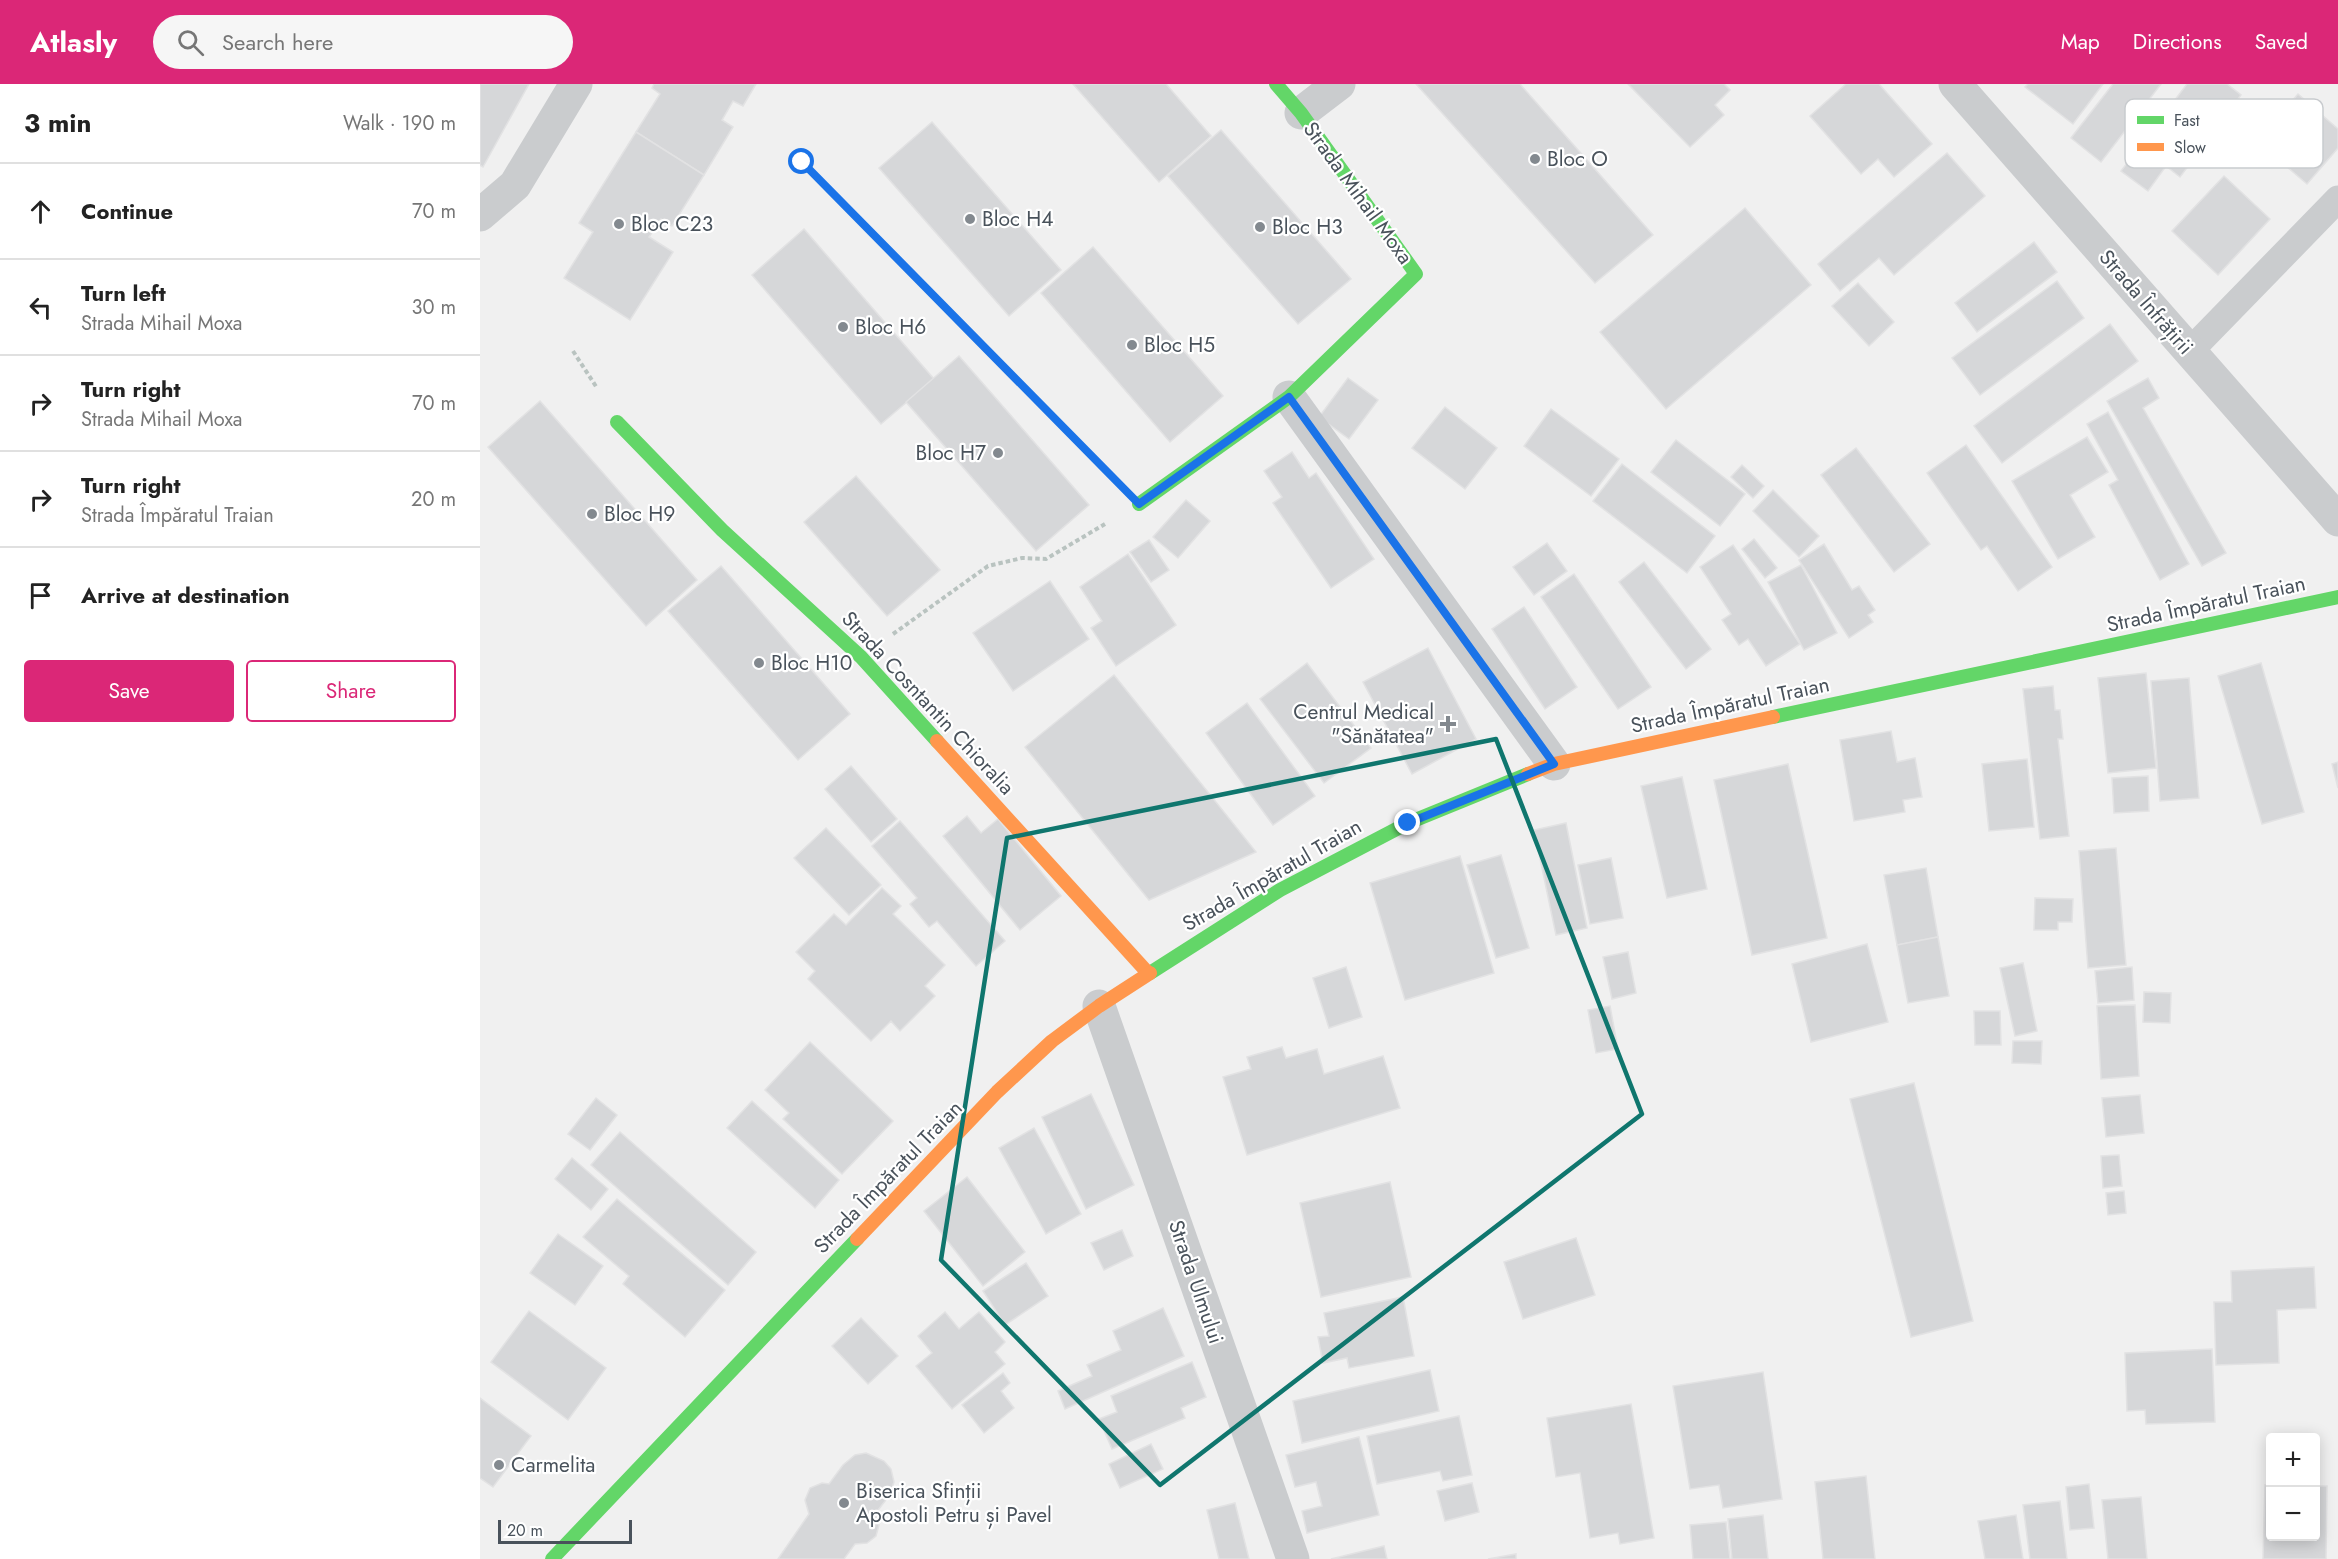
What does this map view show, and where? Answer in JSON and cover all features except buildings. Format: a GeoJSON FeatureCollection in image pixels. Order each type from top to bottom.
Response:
{"type":"FeatureCollection","features":[{"type":"Feature","properties":{"kind":"street"},"geometry":{"type":"LineString","coordinates":[[480,215],[515,185],[576,84]]}},
{"type":"Feature","properties":{"kind":"street","name":"Strada Mihail Moxa"},"geometry":{"type":"LineString","coordinates":[[1139,504],[1289,397],[1416,274],[1301,113],[1276,84]]}},
{"type":"Feature","properties":{"kind":"street","name":"Strada Mihail Moxa"},"geometry":{"type":"LineString","coordinates":[[1301,113],[1339,84]]}},
{"type":"Feature","properties":{"kind":"street","name":"Strada Înfrățirii"},"geometry":{"type":"LineString","coordinates":[[1954,84],[2338,520]]}},
{"type":"Feature","properties":{"kind":"street"},"geometry":{"type":"LineString","coordinates":[[1289,397],[1554,764]]}},
{"type":"Feature","properties":{"kind":"street","name":"Strada Cosntantin Chioralia"},"geometry":{"type":"LineString","coordinates":[[617,422],[722,530],[861,657],[1148,973]]}},
{"type":"Feature","properties":{"kind":"street","name":"Strada Împăratul Traian"},"geometry":{"type":"LineString","coordinates":[[552,1559],[997,1092],[1052,1041],[1148,973],[1281,890],[1408,823],[1554,764],[2338,597]]}},
{"type":"Feature","properties":{"kind":"street","name":"Strada Ulmului"},"geometry":{"type":"LineString","coordinates":[[1099,1006],[1293,1559]]}},
{"type":"Feature","properties":{"kind":"lane"},"geometry":{"type":"LineString","coordinates":[[2189,352],[2338,199]]}},
{"type":"Feature","properties":{"kind":"path"},"geometry":{"type":"LineString","coordinates":[[802,162],[1139,504],[1046,559],[1022,558],[988,566],[861,657]]}},
{"type":"Feature","properties":{"kind":"highlighted area"},"geometry":{"type":"Polygon","coordinates":[[[1496,739],[1642,1114],[1160,1485],[941,1260],[1007,838],[1496,739]]]}},
{"type":"Feature","properties":{"kind":"traffic: fast"},"geometry":{"type":"LineString","coordinates":[[1139,504],[1289,397],[1416,274],[1301,113],[1276,84]]}},
{"type":"Feature","properties":{"kind":"traffic: fast"},"geometry":{"type":"LineString","coordinates":[[617,422],[722,530],[861,657],[937,741]]}},
{"type":"Feature","properties":{"kind":"traffic: fast"},"geometry":{"type":"LineString","coordinates":[[1773,717],[2338,597]]}},
{"type":"Feature","properties":{"kind":"traffic: fast"},"geometry":{"type":"LineString","coordinates":[[1150,973],[1280,890],[1408,823],[1528,774]]}},
{"type":"Feature","properties":{"kind":"traffic: fast"},"geometry":{"type":"LineString","coordinates":[[552,1559],[857,1239]]}},
{"type":"Feature","properties":{"kind":"traffic: slow"},"geometry":{"type":"LineString","coordinates":[[1528,774],[1554,764],[1773,717]]}},
{"type":"Feature","properties":{"kind":"traffic: slow"},"geometry":{"type":"LineString","coordinates":[[937,741],[1148,973]]}},
{"type":"Feature","properties":{"kind":"traffic: slow"},"geometry":{"type":"LineString","coordinates":[[857,1239],[997,1092],[1052,1041],[1099,1006],[1150,973]]}},
{"type":"Feature","properties":{"kind":"place","name":"Bloc O"},"geometry":{"type":"Point","coordinates":[1535,159]}},
{"type":"Feature","properties":{"kind":"place","name":"Bloc H4"},"geometry":{"type":"Point","coordinates":[970,219]}},
{"type":"Feature","properties":{"kind":"place","name":"Bloc C23"},"geometry":{"type":"Point","coordinates":[619,224]}},
{"type":"Feature","properties":{"kind":"place","name":"Bloc H3"},"geometry":{"type":"Point","coordinates":[1260,227]}},
{"type":"Feature","properties":{"kind":"place","name":"Bloc H6"},"geometry":{"type":"Point","coordinates":[843,327]}},
{"type":"Feature","properties":{"kind":"place","name":"Bloc H5"},"geometry":{"type":"Point","coordinates":[1132,345]}},
{"type":"Feature","properties":{"kind":"place","name":"Bloc H7"},"geometry":{"type":"Point","coordinates":[998,453]}},
{"type":"Feature","properties":{"kind":"place","name":"Bloc H9"},"geometry":{"type":"Point","coordinates":[592,514]}},
{"type":"Feature","properties":{"kind":"place","name":"Bloc H10"},"geometry":{"type":"Point","coordinates":[759,663]}},
{"type":"Feature","properties":{"kind":"place","name":"Centrul Medical \"Sănătatea\""},"geometry":{"type":"Point","coordinates":[1448,724]}},
{"type":"Feature","properties":{"kind":"place","name":"Carmelita"},"geometry":{"type":"Point","coordinates":[499,1465]}},
{"type":"Feature","properties":{"kind":"place","name":"Biserica Sfinții Apostoli Petru și Pavel"},"geometry":{"type":"Point","coordinates":[844,1503]}},
{"type":"Feature","properties":{"kind":"route"},"geometry":{"type":"LineString","coordinates":[[802,162],[1139,504],[1289,397],[1554,764],[1408,823]]}}]}
